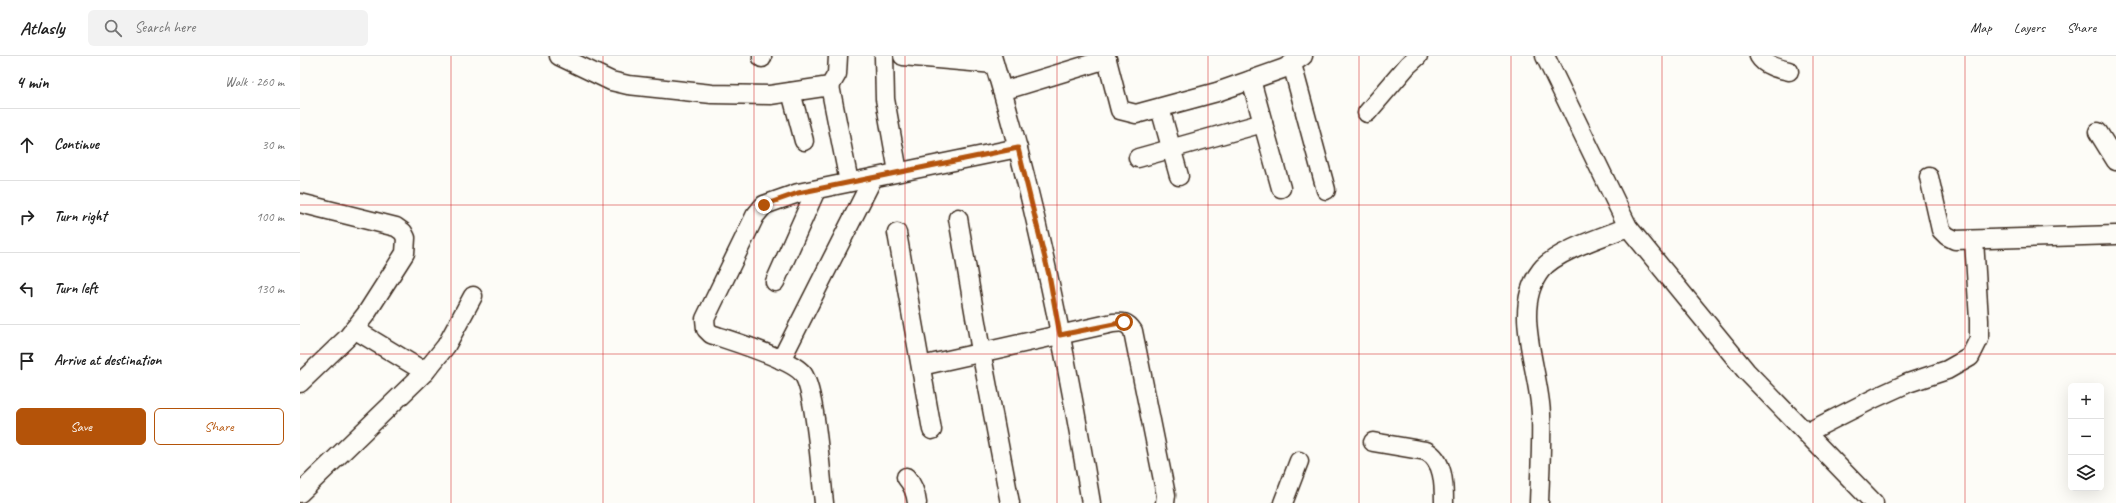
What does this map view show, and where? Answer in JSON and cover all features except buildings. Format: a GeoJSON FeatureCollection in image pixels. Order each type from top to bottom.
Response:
{"type":"FeatureCollection","features":[{"type":"Feature","properties":{"kind":"street"},"geometry":{"type":"LineString","coordinates":[[559,56],[612,81],[712,94],[770,95],[830,86]]}},
{"type":"Feature","properties":{"kind":"street"},"geometry":{"type":"LineString","coordinates":[[838,56],[837,74],[830,86],[849,182]]}},
{"type":"Feature","properties":{"kind":"street"},"geometry":{"type":"LineString","coordinates":[[884,56],[885,100],[898,172]]}},
{"type":"Feature","properties":{"kind":"street"},"geometry":{"type":"LineString","coordinates":[[903,56],[993,60],[1018,148],[1049,275],[1091,503]]}},
{"type":"Feature","properties":{"kind":"street"},"geometry":{"type":"LineString","coordinates":[[1367,113],[1408,65],[1418,56]]}},
{"type":"Feature","properties":{"kind":"street"},"geometry":{"type":"LineString","coordinates":[[1545,56],[1628,227],[1746,371],[1874,503]]}},
{"type":"Feature","properties":{"kind":"street"},"geometry":{"type":"LineString","coordinates":[[1759,56],[1761,60],[1776,68],[1789,71]]}},
{"type":"Feature","properties":{"kind":"street"},"geometry":{"type":"LineString","coordinates":[[1002,91],[1107,57],[1120,110],[1136,114],[1217,92],[1251,80],[1298,60],[1326,190]]}},
{"type":"Feature","properties":{"kind":"street"},"geometry":{"type":"LineString","coordinates":[[1251,80],[1281,188]]}},
{"type":"Feature","properties":{"kind":"street"},"geometry":{"type":"LineString","coordinates":[[791,92],[804,140]]}},
{"type":"Feature","properties":{"kind":"street"},"geometry":{"type":"LineString","coordinates":[[1160,108],[1179,176]]}},
{"type":"Feature","properties":{"kind":"street"},"geometry":{"type":"LineString","coordinates":[[1138,158],[1172,150],[1263,123]]}},
{"type":"Feature","properties":{"kind":"street"},"geometry":{"type":"LineString","coordinates":[[2098,132],[2116,161]]}},
{"type":"Feature","properties":{"kind":"street"},"geometry":{"type":"LineString","coordinates":[[824,503],[813,410],[803,374],[796,368],[780,360],[712,334],[706,329],[705,319],[755,216],[764,205],[774,200],[849,182],[1018,148]]}},
{"type":"Feature","properties":{"kind":"street"},"geometry":{"type":"LineString","coordinates":[[1929,177],[1941,230],[1947,236],[1955,240],[2116,235]]}},
{"type":"Feature","properties":{"kind":"street"},"geometry":{"type":"LineString","coordinates":[[780,360],[873,178]]}},
{"type":"Feature","properties":{"kind":"street"},"geometry":{"type":"LineString","coordinates":[[775,282],[816,190]]}},
{"type":"Feature","properties":{"kind":"street"},"geometry":{"type":"LineString","coordinates":[[300,203],[396,227],[404,232],[406,238],[404,253],[366,314],[354,329],[302,378]]}},
{"type":"Feature","properties":{"kind":"street"},"geometry":{"type":"LineString","coordinates":[[958,218],[981,352],[1010,503]]}},
{"type":"Feature","properties":{"kind":"street"},"geometry":{"type":"LineString","coordinates":[[1539,503],[1541,414],[1528,330],[1527,305],[1530,288],[1542,269],[1567,252],[1628,227]]}},
{"type":"Feature","properties":{"kind":"street"},"geometry":{"type":"LineString","coordinates":[[897,233],[932,430]]}},
{"type":"Feature","properties":{"kind":"street"},"geometry":{"type":"LineString","coordinates":[[1806,432],[1908,383],[1947,370],[1970,356],[1979,339],[1980,320],[1974,240]]}},
{"type":"Feature","properties":{"kind":"street"},"geometry":{"type":"LineString","coordinates":[[300,493],[425,372],[446,346],[473,296]]}},
{"type":"Feature","properties":{"kind":"street"},"geometry":{"type":"LineString","coordinates":[[921,366],[1113,323],[1124,322],[1128,324],[1133,331],[1166,495],[1165,503]]}},
{"type":"Feature","properties":{"kind":"street"},"geometry":{"type":"LineString","coordinates":[[354,329],[425,372]]}},
{"type":"Feature","properties":{"kind":"street"},"geometry":{"type":"LineString","coordinates":[[1373,442],[1426,450],[1433,454],[1439,464],[1444,484],[1444,503]]}},
{"type":"Feature","properties":{"kind":"street"},"geometry":{"type":"LineString","coordinates":[[1283,503],[1299,462]]}},
{"type":"Feature","properties":{"kind":"street"},"geometry":{"type":"LineString","coordinates":[[906,477],[911,483],[916,495],[916,503]]}},
{"type":"Feature","properties":{"kind":"route"},"geometry":{"type":"LineString","coordinates":[[764,205],[774,200],[798,193],[1018,148],[1049,275],[1060,335],[1113,323],[1124,322]]}}]}
